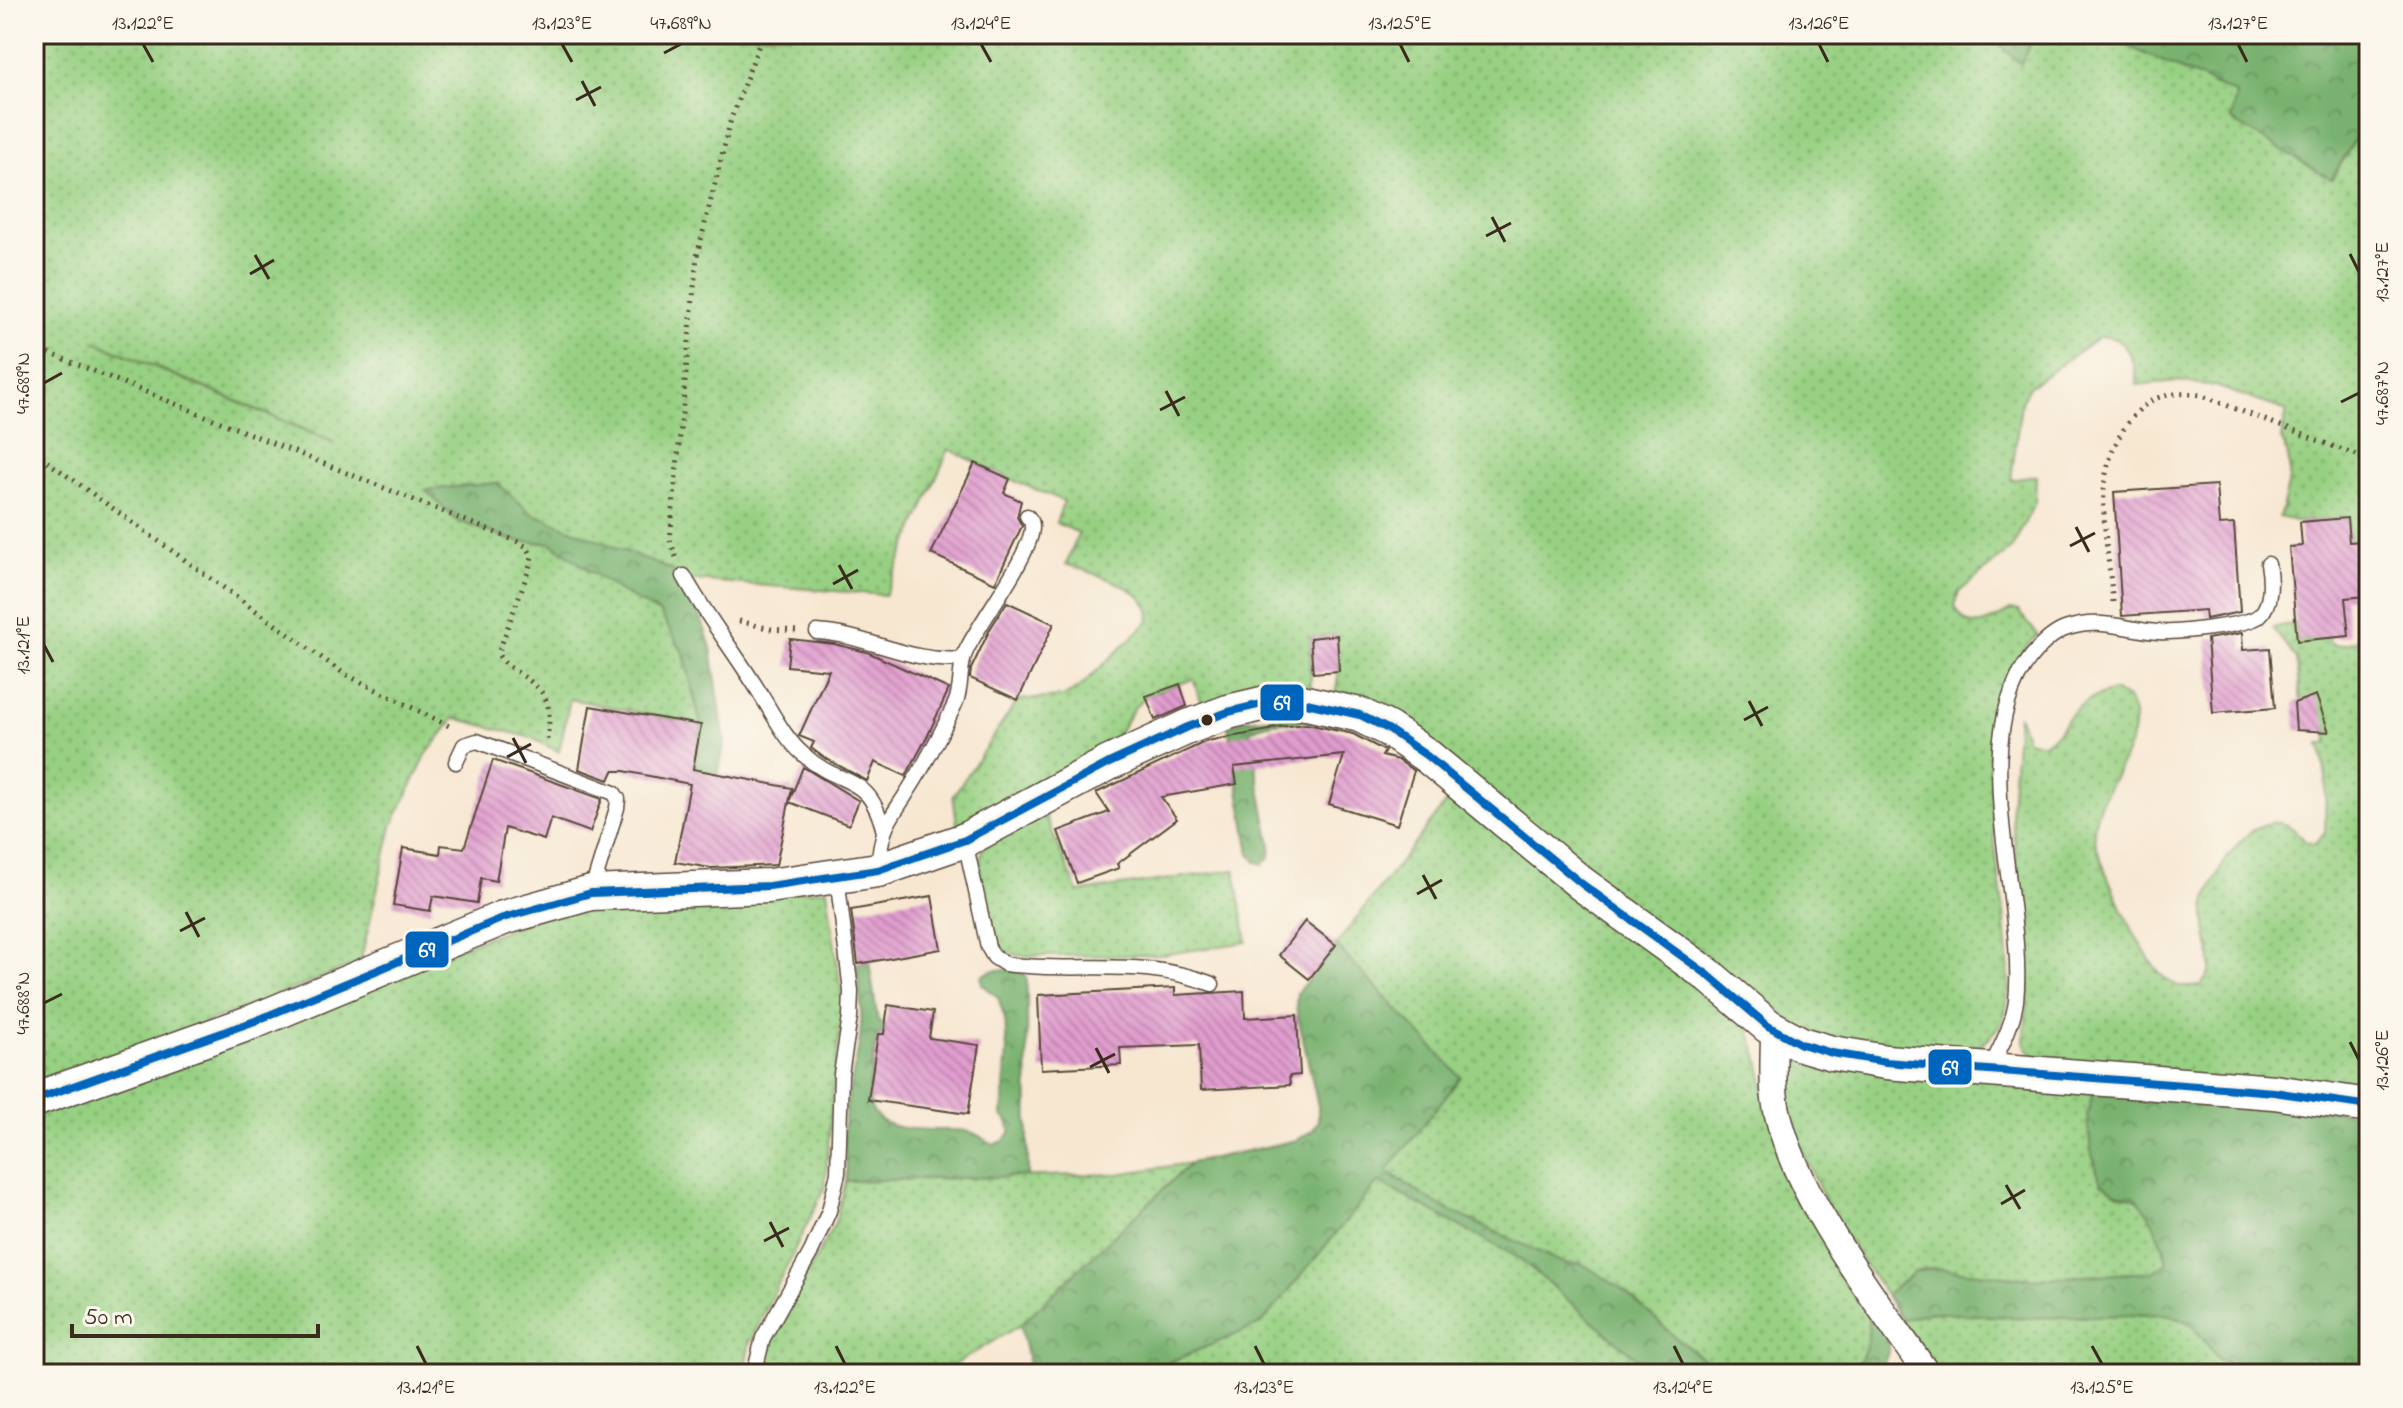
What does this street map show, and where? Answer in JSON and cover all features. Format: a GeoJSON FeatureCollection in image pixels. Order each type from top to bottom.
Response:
{"type":"FeatureCollection","features":[{"type":"Feature","properties":{"kind":"street"},"geometry":{"type":"LineString","coordinates":[[34,1100],[255,1021],[503,918],[591,893],[769,886],[878,870],[965,840],[1109,763],[1215,717],[1266,703],[1302,702],[1360,715],[1388,729],[1427,756],[1582,884],[1708,975],[1774,1030],[1801,1044],[1886,1062],[2274,1092],[2369,1106]]}},
{"type":"Feature","properties":{"kind":"street"},"geometry":{"type":"LineString","coordinates":[[1774,1030],[1778,1115],[1809,1195],[1927,1374]]}},
{"type":"Feature","properties":{"kind":"lane"},"geometry":{"type":"LineString","coordinates":[[878,870],[884,832],[956,703],[960,694],[963,659],[987,612],[1017,566],[1032,531],[1032,523],[1027,516]]}},
{"type":"Feature","properties":{"kind":"lane"},"geometry":{"type":"LineString","coordinates":[[1990,1069],[2007,1034],[2016,1004],[2015,946],[1999,770],[2004,720],[2017,677],[2031,656],[2067,628],[2115,623],[2159,632],[2247,622],[2261,615],[2267,602],[2271,586],[2268,564]]}},
{"type":"Feature","properties":{"kind":"lane"},"geometry":{"type":"LineString","coordinates":[[684,576],[700,606],[791,741],[813,763],[855,783],[866,792],[874,802],[884,832]]}},
{"type":"Feature","properties":{"kind":"lane"},"geometry":{"type":"LineString","coordinates":[[817,632],[853,637],[927,660],[963,659]]}},
{"type":"Feature","properties":{"kind":"lane"},"geometry":{"type":"LineString","coordinates":[[456,762],[464,745],[477,741],[614,793],[618,799],[591,893]]}},
{"type":"Feature","properties":{"kind":"lane"},"geometry":{"type":"LineString","coordinates":[[965,840],[988,947],[994,957],[1005,964],[1163,969],[1212,984]]}},
{"type":"Feature","properties":{"kind":"lane"},"geometry":{"type":"LineString","coordinates":[[754,1374],[763,1338],[811,1252],[829,1211],[838,1173],[840,1087],[851,991],[837,877]]}},
{"type":"Feature","properties":{"kind":"path"},"geometry":{"type":"LineString","coordinates":[[684,576],[670,540],[697,256],[731,119],[763,34]]}},
{"type":"Feature","properties":{"kind":"path"},"geometry":{"type":"LineString","coordinates":[[34,347],[527,547],[532,556],[529,569],[498,654],[502,662],[536,684],[547,698],[549,715],[542,765]]}},
{"type":"Feature","properties":{"kind":"path"},"geometry":{"type":"LineString","coordinates":[[2115,623],[2104,491],[2110,460],[2120,434],[2139,411],[2157,398],[2183,393],[2200,395],[2369,460]]}},
{"type":"Feature","properties":{"kind":"path"},"geometry":{"type":"LineString","coordinates":[[34,452],[343,673],[477,741]]}},
{"type":"Feature","properties":{"kind":"path"},"geometry":{"type":"LineString","coordinates":[[700,606],[771,629],[817,632]]}},
{"type":"Feature","properties":{"kind":"green space"},"geometry":{"type":"Polygon","coordinates":[[[34,34],[1987,34],[2021,63],[2035,34],[2101,34],[2236,94],[2332,179],[2369,116],[2369,582],[2365,577],[2362,541],[2349,542],[2347,518],[2300,522],[2279,517],[2289,478],[2286,448],[2281,439],[2287,411],[2215,386],[2177,381],[2137,385],[2128,351],[2109,337],[2099,337],[2029,387],[2021,402],[2011,480],[2036,476],[2035,502],[2012,548],[1959,592],[1955,606],[1960,616],[1973,624],[1987,622],[2011,610],[2018,611],[2038,635],[2016,661],[2002,692],[1994,728],[1992,806],[2007,939],[2007,999],[2001,1023],[1991,1036],[1970,1052],[1853,1049],[1777,1017],[1335,696],[1339,670],[1336,635],[1310,638],[1311,690],[1204,709],[1193,679],[1146,696],[1134,708],[1111,746],[958,830],[953,796],[1018,700],[1063,697],[1081,686],[1149,621],[1149,610],[1133,591],[1066,564],[1079,533],[1056,523],[1064,501],[949,449],[885,595],[692,580],[531,513],[497,483],[427,490],[457,521],[516,541],[551,543],[617,590],[660,613],[684,654],[701,725],[570,699],[559,752],[532,738],[455,718],[426,755],[392,826],[360,963],[34,1090],[34,34]],[[94,341],[334,443],[334,442],[94,341]]]}},
{"type":"Feature","properties":{"kind":"green space"},"geometry":{"type":"Polygon","coordinates":[[[1987,34],[2035,34],[2021,64],[1987,34]]]}},
{"type":"Feature","properties":{"kind":"green space"},"geometry":{"type":"Polygon","coordinates":[[[2101,34],[2369,34],[2369,116],[2331,179],[2231,120],[2236,94],[2101,34]]]}},
{"type":"Feature","properties":{"kind":"green space"},"geometry":{"type":"Polygon","coordinates":[[[497,483],[531,513],[672,570],[701,618],[711,648],[725,742],[718,774],[693,769],[701,725],[684,654],[660,613],[617,590],[551,543],[516,541],[457,521],[425,490],[497,483]]]}},
{"type":"Feature","properties":{"kind":"green space"},"geometry":{"type":"Polygon","coordinates":[[[2296,623],[2297,641],[2328,638],[2332,644],[2347,644],[2369,631],[2369,1097],[2045,1063],[2028,1051],[2024,1041],[2029,988],[2011,807],[2018,714],[2027,740],[2043,744],[2054,736],[2074,711],[2088,701],[2115,691],[2128,698],[2134,715],[2134,729],[2096,817],[2096,844],[2122,909],[2157,970],[2178,986],[2200,986],[2211,965],[2206,903],[2216,878],[2233,850],[2244,838],[2268,823],[2286,824],[2306,842],[2315,844],[2325,833],[2326,776],[2320,744],[2328,743],[2327,727],[2301,701],[2297,659],[2272,628],[2296,623]]]}},
{"type":"Feature","properties":{"kind":"green space"},"geometry":{"type":"Polygon","coordinates":[[[1308,715],[1340,726],[1280,722],[1249,732],[1271,845],[1270,857],[1263,864],[1256,862],[1250,853],[1228,726],[1244,720],[1308,715]]]}},
{"type":"Feature","properties":{"kind":"green space"},"geometry":{"type":"Polygon","coordinates":[[[1455,791],[1748,1027],[1759,1059],[1771,1120],[1867,1302],[1869,1342],[1862,1362],[1850,1374],[1723,1374],[1675,1337],[1565,1264],[1436,1204],[1387,1171],[1336,945],[1455,791]]]}},
{"type":"Feature","properties":{"kind":"green space"},"geometry":{"type":"Polygon","coordinates":[[[1044,813],[1078,892],[1235,870],[1247,942],[1161,955],[1025,956],[1004,950],[992,931],[984,901],[980,870],[983,848],[1044,813]]]}},
{"type":"Feature","properties":{"kind":"green space"},"geometry":{"type":"Polygon","coordinates":[[[827,889],[843,1006],[825,1187],[749,1344],[744,1374],[34,1374],[34,1111],[563,908],[827,889]]]}},
{"type":"Feature","properties":{"kind":"green space"},"geometry":{"type":"Polygon","coordinates":[[[1336,945],[1461,1077],[1387,1171],[1436,1204],[1565,1264],[1581,1263],[1622,1289],[1675,1337],[1723,1374],[1655,1374],[1519,1258],[1378,1182],[1261,1324],[1140,1374],[1031,1374],[1020,1325],[1191,1163],[1297,1140],[1313,1130],[1318,1121],[1318,1106],[1296,1007],[1297,993],[1336,945]]]}},
{"type":"Feature","properties":{"kind":"green space"},"geometry":{"type":"Polygon","coordinates":[[[869,962],[878,1022],[885,1025],[884,1034],[878,1034],[871,1074],[869,1097],[872,1111],[893,1126],[966,1131],[994,1144],[1004,1141],[1011,1131],[1008,1121],[1002,1116],[1007,1049],[1005,1019],[998,997],[982,984],[981,977],[995,970],[1023,973],[1027,980],[1028,1176],[846,1181],[844,1125],[861,1029],[856,964],[869,962]]]}},
{"type":"Feature","properties":{"kind":"green space"},"geometry":{"type":"Polygon","coordinates":[[[1805,1059],[2094,1089],[2088,1120],[2095,1155],[2117,1193],[2136,1199],[2147,1210],[2160,1237],[2167,1263],[2152,1272],[2031,1279],[1933,1268],[1915,1272],[1886,1295],[1834,1221],[1789,1120],[1786,1076],[1791,1066],[1805,1059]]]}},
{"type":"Feature","properties":{"kind":"green space"},"geometry":{"type":"Polygon","coordinates":[[[2094,1089],[2369,1114],[2369,1374],[2252,1374],[2219,1360],[2191,1323],[2165,1314],[2028,1318],[1929,1312],[1901,1320],[1886,1295],[1915,1272],[1933,1268],[2031,1279],[2152,1272],[2167,1263],[2164,1246],[2138,1199],[2117,1193],[2101,1183],[2091,1151],[2087,1114],[2094,1089]]]}},
{"type":"Feature","properties":{"kind":"green space"},"geometry":{"type":"Polygon","coordinates":[[[1191,1163],[1020,1325],[939,1374],[763,1374],[775,1332],[835,1223],[846,1181],[1118,1174],[1191,1163]]]}},
{"type":"Feature","properties":{"kind":"green space"},"geometry":{"type":"Polygon","coordinates":[[[1378,1182],[1519,1258],[1655,1374],[1142,1374],[1261,1324],[1378,1182]]]}},
{"type":"Feature","properties":{"kind":"green space"},"geometry":{"type":"Polygon","coordinates":[[[1867,1302],[1888,1337],[1888,1354],[1875,1374],[1850,1374],[1862,1357],[1868,1340],[1867,1302]]]}},
{"type":"Feature","properties":{"kind":"green space"},"geometry":{"type":"Polygon","coordinates":[[[1929,1312],[2028,1318],[2165,1314],[2191,1323],[2219,1360],[2252,1374],[1939,1374],[1901,1320],[1929,1312]]]}},
{"type":"Feature","properties":{"kind":"building"},"geometry":{"type":"Polygon","coordinates":[[[975,463],[1010,479],[1004,493],[1021,501],[1017,517],[1022,526],[995,583],[931,554],[975,463]]]}},
{"type":"Feature","properties":{"kind":"building"},"geometry":{"type":"Polygon","coordinates":[[[2216,485],[2219,525],[2234,524],[2240,612],[2206,619],[2205,610],[2122,616],[2114,492],[2216,485]]]}},
{"type":"Feature","properties":{"kind":"building"},"geometry":{"type":"Polygon","coordinates":[[[2347,518],[2349,542],[2362,541],[2367,596],[2345,598],[2349,636],[2297,641],[2289,547],[2302,546],[2300,522],[2347,518]]]}},
{"type":"Feature","properties":{"kind":"building"},"geometry":{"type":"Polygon","coordinates":[[[1007,602],[1054,624],[1018,700],[970,678],[971,669],[990,629],[1007,602]]]}},
{"type":"Feature","properties":{"kind":"building"},"geometry":{"type":"Polygon","coordinates":[[[2242,633],[2243,650],[2270,648],[2275,708],[2213,713],[2207,639],[2242,633]]]}},
{"type":"Feature","properties":{"kind":"building"},"geometry":{"type":"Polygon","coordinates":[[[1337,635],[1339,671],[1313,673],[1310,638],[1337,635]]]}},
{"type":"Feature","properties":{"kind":"building"},"geometry":{"type":"Polygon","coordinates":[[[790,639],[867,652],[949,689],[906,776],[875,762],[867,781],[823,757],[811,748],[814,742],[799,736],[829,670],[787,666],[790,639]]]}},
{"type":"Feature","properties":{"kind":"building"},"geometry":{"type":"Polygon","coordinates":[[[1180,684],[1187,706],[1155,720],[1146,696],[1180,684]]]}},
{"type":"Feature","properties":{"kind":"building"},"geometry":{"type":"Polygon","coordinates":[[[2316,695],[2329,732],[2296,730],[2294,703],[2316,695]]]}},
{"type":"Feature","properties":{"kind":"building"},"geometry":{"type":"Polygon","coordinates":[[[590,706],[701,725],[693,769],[792,788],[776,865],[711,868],[675,862],[690,784],[624,771],[613,771],[609,780],[579,769],[590,706]]]}},
{"type":"Feature","properties":{"kind":"building"},"geometry":{"type":"Polygon","coordinates":[[[1307,724],[1353,734],[1385,751],[1382,756],[1398,760],[1414,771],[1397,825],[1329,804],[1344,755],[1234,767],[1237,784],[1161,797],[1177,819],[1117,864],[1119,868],[1077,883],[1058,831],[1109,812],[1096,793],[1207,741],[1307,724]]]}},
{"type":"Feature","properties":{"kind":"building"},"geometry":{"type":"Polygon","coordinates":[[[493,760],[602,799],[590,832],[551,818],[544,840],[505,828],[496,881],[481,878],[477,903],[433,896],[430,911],[393,905],[403,848],[440,854],[441,845],[464,848],[493,760]]]}},
{"type":"Feature","properties":{"kind":"building"},"geometry":{"type":"Polygon","coordinates":[[[803,767],[859,801],[849,825],[789,802],[803,767]]]}},
{"type":"Feature","properties":{"kind":"building"},"geometry":{"type":"Polygon","coordinates":[[[932,896],[941,949],[858,964],[851,910],[932,896]]]}},
{"type":"Feature","properties":{"kind":"building"},"geometry":{"type":"Polygon","coordinates":[[[1305,921],[1336,945],[1309,979],[1279,955],[1305,921]]]}},
{"type":"Feature","properties":{"kind":"building"},"geometry":{"type":"Polygon","coordinates":[[[1175,988],[1175,995],[1244,991],[1245,1018],[1297,1015],[1300,1075],[1289,1076],[1290,1085],[1201,1090],[1199,1045],[1120,1048],[1121,1065],[1041,1069],[1038,995],[1175,988]]]}},
{"type":"Feature","properties":{"kind":"building"},"geometry":{"type":"Polygon","coordinates":[[[888,1005],[933,1012],[929,1038],[979,1045],[968,1114],[868,1100],[878,1034],[884,1034],[888,1005]]]}},
{"type":"Feature","properties":{"kind":"transit line","name":"69"},"geometry":{"type":"LineString","coordinates":[[34,1100],[255,1021],[503,918],[591,893],[769,886],[878,870],[965,840],[1109,763],[1188,727],[1228,712],[1266,703],[1302,702],[1360,715],[1388,729],[1427,756],[1582,884],[1708,975],[1768,1026],[1801,1044],[1886,1062],[2274,1092],[2369,1106]]}}]}
